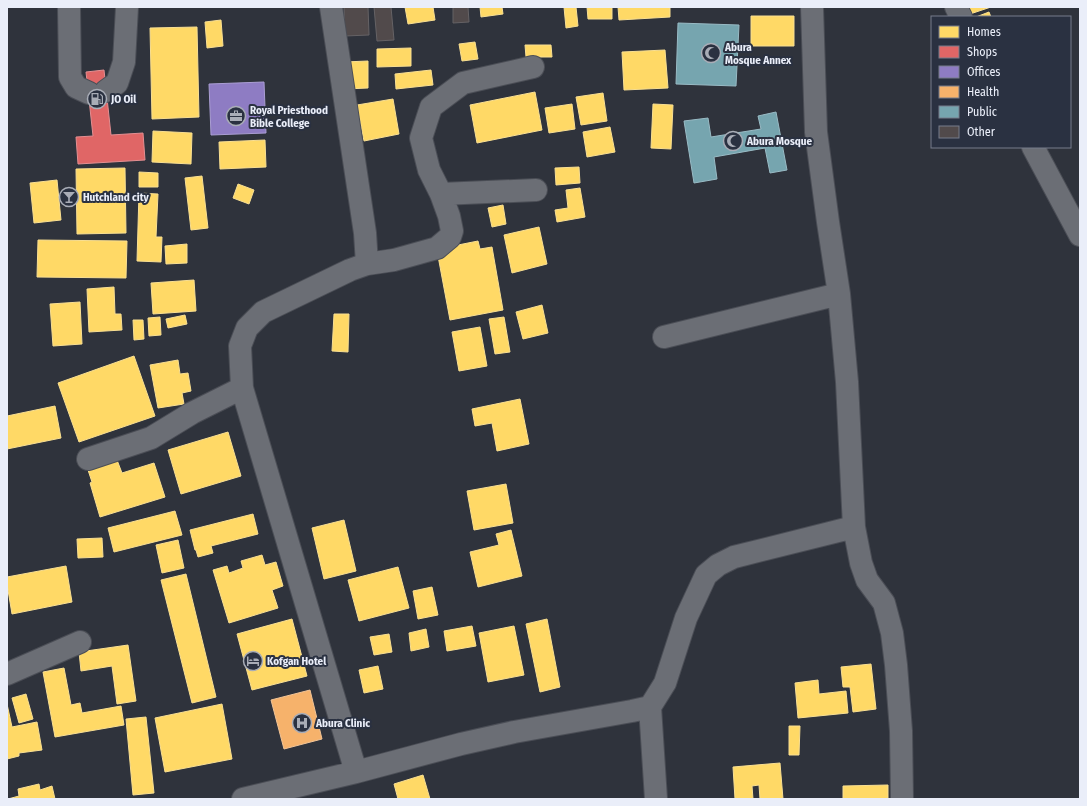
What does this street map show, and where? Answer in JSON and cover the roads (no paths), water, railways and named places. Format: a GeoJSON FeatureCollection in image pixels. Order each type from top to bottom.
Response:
{"type":"FeatureCollection","features":[{"type":"Feature","properties":{"kind":"street"},"geometry":{"type":"LineString","coordinates":[[69,7],[70,77],[76,87],[97,92],[118,83],[124,62],[126,7]]}},
{"type":"Feature","properties":{"kind":"street"},"geometry":{"type":"LineString","coordinates":[[331,7],[365,233],[367,264]]}},
{"type":"Feature","properties":{"kind":"street"},"geometry":{"type":"LineString","coordinates":[[812,7],[816,132],[839,294],[847,382],[854,527],[861,563],[867,580],[884,603],[892,634],[901,731],[902,799]]}},
{"type":"Feature","properties":{"kind":"street"},"geometry":{"type":"LineString","coordinates":[[956,7],[960,16]]}},
{"type":"Feature","properties":{"kind":"street"},"geometry":{"type":"LineString","coordinates":[[356,772],[242,388],[240,346],[247,328],[263,312],[350,270],[367,264],[394,260],[437,248],[450,237],[452,231],[449,216],[441,194],[429,170],[421,138],[431,107],[463,83],[533,67]]}},
{"type":"Feature","properties":{"kind":"street"},"geometry":{"type":"LineString","coordinates":[[1034,148],[1080,235]]}},
{"type":"Feature","properties":{"kind":"street"},"geometry":{"type":"LineString","coordinates":[[441,194],[536,190]]}},
{"type":"Feature","properties":{"kind":"street"},"geometry":{"type":"LineString","coordinates":[[664,337],[839,294]]}},
{"type":"Feature","properties":{"kind":"street"},"geometry":{"type":"LineString","coordinates":[[88,459],[151,438],[192,413],[242,388]]}},
{"type":"Feature","properties":{"kind":"street"},"geometry":{"type":"LineString","coordinates":[[656,799],[650,707],[665,683],[686,618],[706,575],[718,565],[734,558],[854,527]]}},
{"type":"Feature","properties":{"kind":"street"},"geometry":{"type":"LineString","coordinates":[[7,674],[80,642]]}},
{"type":"Feature","properties":{"kind":"street"},"geometry":{"type":"LineString","coordinates":[[243,799],[514,732],[650,707]]}},
{"type":"Feature","properties":{"kind":"place","name":"Abura Mosque Annex"},"geometry":{"type":"Point","coordinates":[711,53]}},
{"type":"Feature","properties":{"kind":"place","name":"JO Oil"},"geometry":{"type":"Point","coordinates":[97,99]}},
{"type":"Feature","properties":{"kind":"place","name":"Royal Priesthood Bible College"},"geometry":{"type":"Point","coordinates":[236,116]}},
{"type":"Feature","properties":{"kind":"place","name":"Abura Mosque"},"geometry":{"type":"Point","coordinates":[733,141]}},
{"type":"Feature","properties":{"kind":"place","name":"Hutchland city"},"geometry":{"type":"Point","coordinates":[69,197]}},
{"type":"Feature","properties":{"kind":"place","name":"Kofgan Hotel"},"geometry":{"type":"Point","coordinates":[253,661]}},
{"type":"Feature","properties":{"kind":"place","name":"Abura Clinic"},"geometry":{"type":"Point","coordinates":[302,723]}}]}
